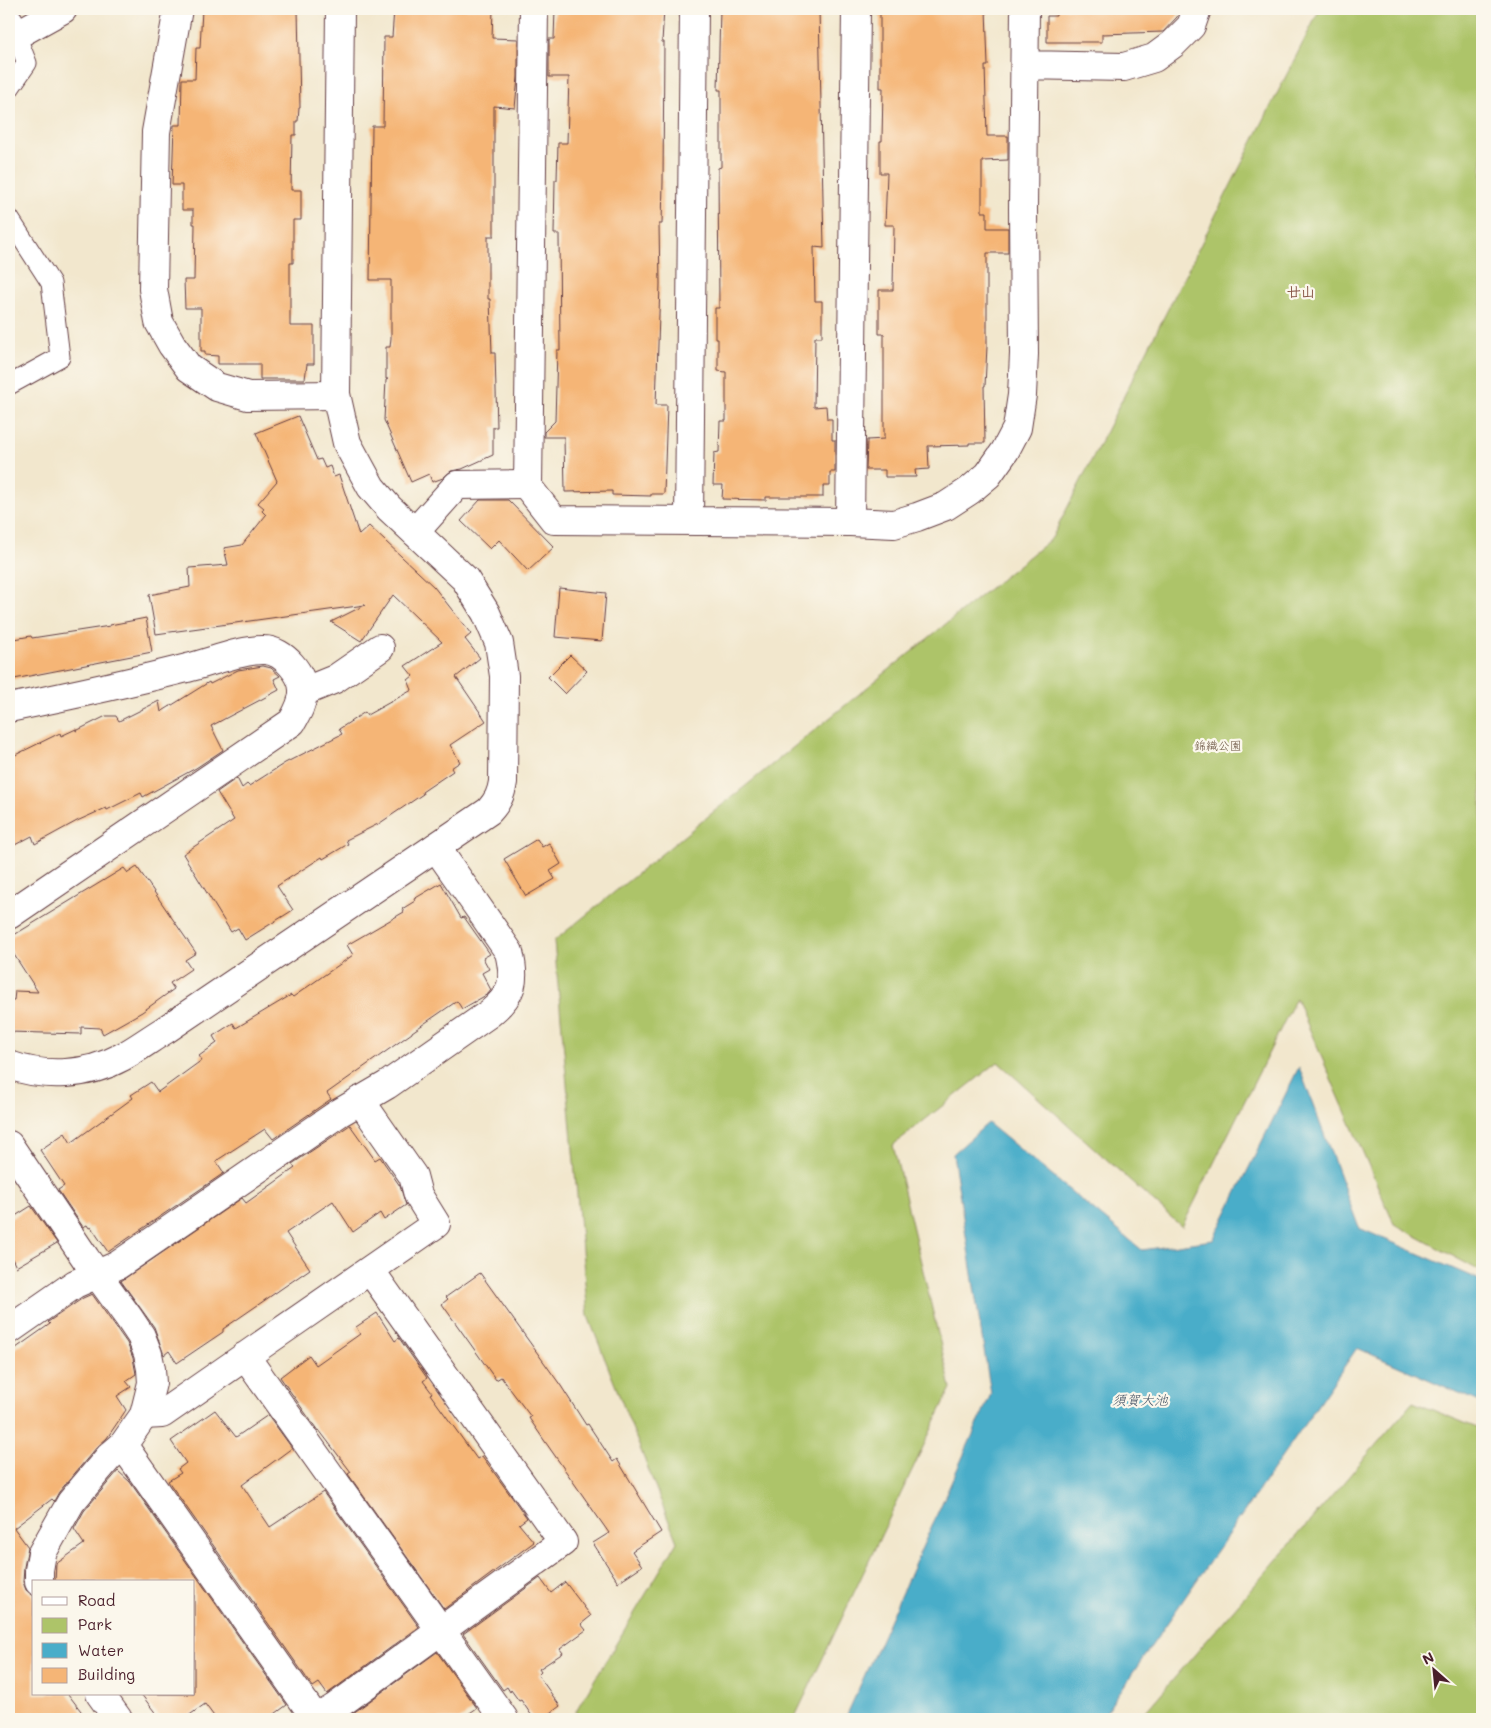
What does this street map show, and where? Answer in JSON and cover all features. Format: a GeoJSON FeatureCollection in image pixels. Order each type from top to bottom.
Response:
{"type":"FeatureCollection","features":[{"type":"Feature","properties":{"kind":"street"},"geometry":{"type":"LineString","coordinates":[[11,32],[63,9]]}},
{"type":"Feature","properties":{"kind":"street"},"geometry":{"type":"LineString","coordinates":[[178,9],[156,132],[153,290],[160,322],[172,345],[190,368],[217,388],[248,396],[336,395]]}},
{"type":"Feature","properties":{"kind":"street"},"geometry":{"type":"LineString","coordinates":[[9,1065],[24,1070],[58,1074],[88,1070],[120,1058],[165,1030],[489,811],[501,794],[503,782],[504,676],[499,643],[486,613],[465,579],[389,508],[371,487],[347,443],[336,395],[340,9]]}},
{"type":"Feature","properties":{"kind":"street"},"geometry":{"type":"LineString","coordinates":[[534,9],[528,487],[554,520],[894,524],[917,518],[946,506],[988,475],[1005,451],[1017,428],[1022,396],[1024,354],[1023,199],[1026,9]]}},
{"type":"Feature","properties":{"kind":"street"},"geometry":{"type":"LineString","coordinates":[[689,521],[694,9]]}},
{"type":"Feature","properties":{"kind":"street"},"geometry":{"type":"LineString","coordinates":[[850,522],[856,9]]}},
{"type":"Feature","properties":{"kind":"street"},"geometry":{"type":"LineString","coordinates":[[1025,65],[1124,67],[1154,58],[1174,44],[1190,26],[1197,9]]}},
{"type":"Feature","properties":{"kind":"street"},"geometry":{"type":"LineString","coordinates":[[415,532],[457,486],[528,484]]}},
{"type":"Feature","properties":{"kind":"street"},"geometry":{"type":"LineString","coordinates":[[303,692],[334,679],[380,648]]}},
{"type":"Feature","properties":{"kind":"street"},"geometry":{"type":"LineString","coordinates":[[9,708],[109,687],[208,663],[244,652],[266,650],[283,656],[296,670],[303,692],[300,708],[292,722],[9,915]]}},
{"type":"Feature","properties":{"kind":"street"},"geometry":{"type":"LineString","coordinates":[[9,1330],[75,1284],[118,1265],[360,1100],[387,1085],[503,1002],[510,987],[513,971],[509,952],[436,847]]}},
{"type":"Feature","properties":{"kind":"street"},"geometry":{"type":"LineString","coordinates":[[144,1415],[162,1414],[436,1224],[418,1195],[413,1176],[360,1100]]}},
{"type":"Feature","properties":{"kind":"street"},"geometry":{"type":"LineString","coordinates":[[9,1145],[140,1336],[148,1354],[152,1383],[144,1415],[123,1445],[109,1457],[71,1502],[57,1526],[42,1553],[39,1580]]}},
{"type":"Feature","properties":{"kind":"street"},"geometry":{"type":"LineString","coordinates":[[123,1445],[316,1719],[334,1708],[563,1542],[370,1270]]}},
{"type":"Feature","properties":{"kind":"street"},"geometry":{"type":"LineString","coordinates":[[245,1356],[504,1719]]}},
{"type":"Feature","properties":{"kind":"street"},"geometry":{"type":"LineString","coordinates":[[101,1696],[118,1719]]}},
{"type":"Feature","properties":{"kind":"lane"},"geometry":{"type":"LineString","coordinates":[[9,89],[27,63],[11,32]]}},
{"type":"Feature","properties":{"kind":"lane"},"geometry":{"type":"LineString","coordinates":[[9,219],[51,283],[60,357],[9,385]]}},
{"type":"Feature","properties":{"kind":"green space","name":"錦織公園"},"geometry":{"type":"Polygon","coordinates":[[[1320,9],[1482,9],[1482,1272],[1394,1224],[1296,998],[1182,1227],[998,1062],[893,1145],[951,1388],[794,1719],[571,1719],[677,1542],[588,1316],[554,941],[1052,538],[1320,9]]]}},
{"type":"Feature","properties":{"kind":"green space"},"geometry":{"type":"Polygon","coordinates":[[[1413,1402],[1482,1430],[1482,1719],[1139,1719],[1413,1402]]]}},
{"type":"Feature","properties":{"kind":"water","name":"須賀大池"},"geometry":{"type":"Polygon","coordinates":[[[1299,1067],[1359,1228],[1482,1281],[1482,1403],[1357,1348],[1108,1709],[1103,1719],[845,1719],[991,1394],[953,1154],[988,1123],[1142,1250],[1213,1240],[1299,1067]]]}},
{"type":"Feature","properties":{"kind":"building"},"geometry":{"type":"Polygon","coordinates":[[[202,9],[298,9],[300,108],[298,121],[296,121],[296,135],[292,135],[291,190],[301,190],[301,220],[293,220],[293,263],[290,263],[290,326],[314,326],[314,364],[307,364],[305,379],[260,379],[260,364],[218,364],[218,356],[205,355],[205,351],[201,351],[201,308],[185,308],[184,280],[194,280],[195,224],[193,224],[193,210],[182,210],[182,185],[172,185],[174,125],[181,125],[182,79],[195,79],[196,48],[200,48],[202,9]]]}},
{"type":"Feature","properties":{"kind":"building"},"geometry":{"type":"Polygon","coordinates":[[[394,9],[493,9],[492,38],[518,39],[518,77],[515,108],[494,106],[494,236],[488,236],[488,299],[490,299],[492,353],[495,353],[497,427],[493,427],[493,455],[462,469],[451,471],[443,478],[432,482],[429,474],[411,482],[384,420],[386,380],[388,379],[386,379],[386,347],[390,347],[391,338],[391,280],[370,280],[372,126],[383,126],[384,37],[392,37],[394,9]]]}},
{"type":"Feature","properties":{"kind":"building"},"geometry":{"type":"Polygon","coordinates":[[[555,9],[664,9],[662,42],[664,42],[663,182],[662,224],[659,224],[660,284],[656,405],[667,405],[664,494],[651,494],[651,496],[612,495],[612,491],[565,492],[564,437],[544,437],[544,432],[555,421],[557,350],[560,350],[559,234],[554,234],[555,180],[557,180],[558,143],[567,143],[569,77],[549,77],[549,39],[554,39],[555,9]]]}},
{"type":"Feature","properties":{"kind":"building"},"geometry":{"type":"Polygon","coordinates":[[[720,9],[819,9],[824,248],[814,247],[815,301],[822,301],[822,337],[815,337],[814,407],[826,406],[827,419],[832,419],[832,440],[835,440],[835,472],[830,472],[830,486],[823,486],[823,497],[766,497],[766,500],[722,499],[723,485],[713,485],[714,453],[719,452],[720,421],[726,421],[726,372],[718,371],[718,339],[715,339],[715,308],[719,308],[718,168],[721,167],[721,90],[718,90],[720,9]]]}},
{"type":"Feature","properties":{"kind":"building"},"geometry":{"type":"Polygon","coordinates":[[[880,9],[986,9],[988,66],[985,66],[987,136],[1008,136],[1008,160],[982,161],[982,212],[987,212],[987,228],[1008,228],[1008,253],[987,253],[987,346],[984,386],[985,443],[928,446],[929,469],[915,470],[916,477],[885,477],[885,470],[866,470],[867,440],[884,439],[884,334],[879,334],[879,290],[893,290],[894,225],[885,225],[887,173],[880,173],[883,88],[880,88],[880,9]]]}},
{"type":"Feature","properties":{"kind":"building"},"geometry":{"type":"Polygon","coordinates":[[[1056,9],[1181,9],[1177,17],[1163,32],[1102,34],[1102,42],[1047,42],[1047,16],[1056,16],[1056,9]]]}},
{"type":"Feature","properties":{"kind":"building"},"geometry":{"type":"Polygon","coordinates":[[[298,416],[317,460],[321,459],[325,468],[330,466],[334,477],[339,475],[359,535],[369,526],[434,587],[471,634],[465,639],[480,658],[456,677],[486,721],[450,745],[460,762],[451,768],[453,771],[380,823],[346,840],[348,844],[323,859],[322,857],[277,886],[293,910],[245,940],[238,928],[231,932],[183,854],[234,820],[217,792],[237,778],[242,788],[247,784],[249,786],[285,763],[342,734],[339,729],[365,712],[367,715],[412,690],[408,680],[413,676],[405,666],[442,642],[393,595],[361,641],[331,622],[365,605],[156,634],[149,595],[190,587],[189,568],[228,565],[224,548],[242,545],[266,515],[262,511],[264,508],[258,503],[277,481],[256,433],[298,416]]]}},
{"type":"Feature","properties":{"kind":"building"},"geometry":{"type":"Polygon","coordinates":[[[480,500],[508,500],[554,547],[528,571],[499,540],[490,549],[461,521],[480,500]]]}},
{"type":"Feature","properties":{"kind":"building"},"geometry":{"type":"Polygon","coordinates":[[[559,588],[606,593],[602,641],[555,637],[559,588]]]}},
{"type":"Feature","properties":{"kind":"building"},"geometry":{"type":"Polygon","coordinates":[[[146,618],[152,652],[9,680],[9,640],[110,626],[146,618]]]}},
{"type":"Feature","properties":{"kind":"building"},"geometry":{"type":"Polygon","coordinates":[[[570,655],[587,671],[565,694],[548,677],[570,655]]]}},
{"type":"Feature","properties":{"kind":"building"},"geometry":{"type":"Polygon","coordinates":[[[263,666],[271,668],[280,676],[274,679],[279,690],[211,726],[223,750],[196,768],[143,797],[141,793],[107,810],[106,808],[77,821],[35,844],[32,836],[9,848],[9,758],[60,733],[61,736],[76,729],[76,731],[106,716],[116,716],[119,721],[159,701],[161,712],[209,682],[210,684],[238,670],[263,666]]]}},
{"type":"Feature","properties":{"kind":"building"},"geometry":{"type":"Polygon","coordinates":[[[537,839],[542,847],[549,843],[561,864],[550,871],[555,879],[526,896],[504,859],[537,839]]]}},
{"type":"Feature","properties":{"kind":"building"},"geometry":{"type":"Polygon","coordinates":[[[137,867],[196,953],[185,960],[191,969],[170,983],[174,989],[142,1012],[103,1034],[100,1028],[81,1027],[81,1034],[9,1032],[9,1008],[11,1008],[11,1000],[14,1000],[15,991],[38,992],[9,947],[9,938],[124,868],[128,873],[137,867]]]}},
{"type":"Feature","properties":{"kind":"building"},"geometry":{"type":"Polygon","coordinates":[[[441,883],[461,918],[464,917],[490,954],[483,958],[489,969],[482,973],[491,990],[488,994],[462,1009],[457,1001],[327,1093],[331,1099],[273,1139],[265,1129],[216,1161],[224,1173],[108,1252],[91,1227],[89,1228],[87,1225],[83,1227],[58,1190],[64,1186],[40,1150],[65,1133],[71,1143],[133,1098],[131,1095],[151,1082],[158,1092],[202,1060],[199,1056],[217,1043],[213,1036],[233,1023],[236,1028],[291,995],[293,997],[353,955],[347,945],[404,912],[402,909],[415,901],[414,899],[441,883]]]}},
{"type":"Feature","properties":{"kind":"building"},"geometry":{"type":"Polygon","coordinates":[[[350,1125],[375,1160],[380,1157],[400,1186],[406,1205],[384,1220],[380,1213],[353,1232],[333,1201],[286,1233],[310,1269],[177,1363],[169,1351],[164,1355],[154,1327],[121,1281],[242,1198],[246,1203],[295,1168],[292,1164],[350,1125]]]}},
{"type":"Feature","properties":{"kind":"building"},"geometry":{"type":"Polygon","coordinates":[[[31,1206],[57,1243],[16,1267],[9,1252],[9,1220],[31,1206]]]}},
{"type":"Feature","properties":{"kind":"building"},"geometry":{"type":"Polygon","coordinates":[[[480,1273],[613,1462],[617,1459],[661,1532],[632,1551],[642,1566],[618,1582],[593,1543],[609,1533],[529,1418],[531,1417],[501,1377],[496,1380],[442,1304],[448,1299],[446,1297],[480,1273]]]}},
{"type":"Feature","properties":{"kind":"building"},"geometry":{"type":"Polygon","coordinates":[[[92,1294],[127,1343],[133,1358],[136,1374],[126,1381],[131,1387],[117,1396],[126,1410],[107,1438],[59,1492],[54,1501],[52,1499],[14,1528],[28,1547],[23,1582],[26,1590],[32,1594],[32,1696],[70,1696],[87,1719],[9,1719],[9,1353],[50,1324],[48,1322],[92,1294]]]}},
{"type":"Feature","properties":{"kind":"building"},"geometry":{"type":"Polygon","coordinates":[[[377,1313],[395,1341],[399,1338],[427,1378],[423,1381],[432,1393],[430,1394],[477,1459],[482,1456],[527,1518],[519,1524],[534,1542],[444,1609],[348,1474],[351,1472],[318,1431],[280,1377],[309,1355],[316,1365],[360,1334],[356,1327],[377,1313]]]}},
{"type":"Feature","properties":{"kind":"building"},"geometry":{"type":"Polygon","coordinates":[[[215,1410],[236,1437],[268,1415],[292,1448],[242,1485],[270,1527],[323,1492],[419,1627],[327,1694],[319,1683],[313,1687],[168,1481],[181,1473],[178,1469],[186,1463],[171,1441],[215,1410]]]}},
{"type":"Feature","properties":{"kind":"building"},"geometry":{"type":"Polygon","coordinates":[[[118,1471],[130,1482],[287,1705],[268,1719],[216,1719],[205,1704],[184,1719],[160,1719],[143,1696],[195,1696],[195,1580],[55,1580],[56,1564],[84,1544],[74,1529],[84,1511],[118,1471]]]}},
{"type":"Feature","properties":{"kind":"building"},"geometry":{"type":"Polygon","coordinates":[[[540,1578],[551,1593],[565,1582],[591,1616],[581,1624],[586,1630],[560,1649],[563,1653],[539,1669],[541,1672],[538,1675],[560,1706],[543,1719],[534,1719],[521,1700],[519,1701],[511,1690],[510,1692],[507,1687],[503,1690],[463,1634],[540,1578]]]}},
{"type":"Feature","properties":{"kind":"building"},"geometry":{"type":"Polygon","coordinates":[[[437,1652],[477,1708],[461,1719],[345,1719],[437,1652]]]}},
{"type":"Feature","properties":{"kind":"district","name":"廿山"},"geometry":{"type":"Point","coordinates":[1301,291]}}]}
